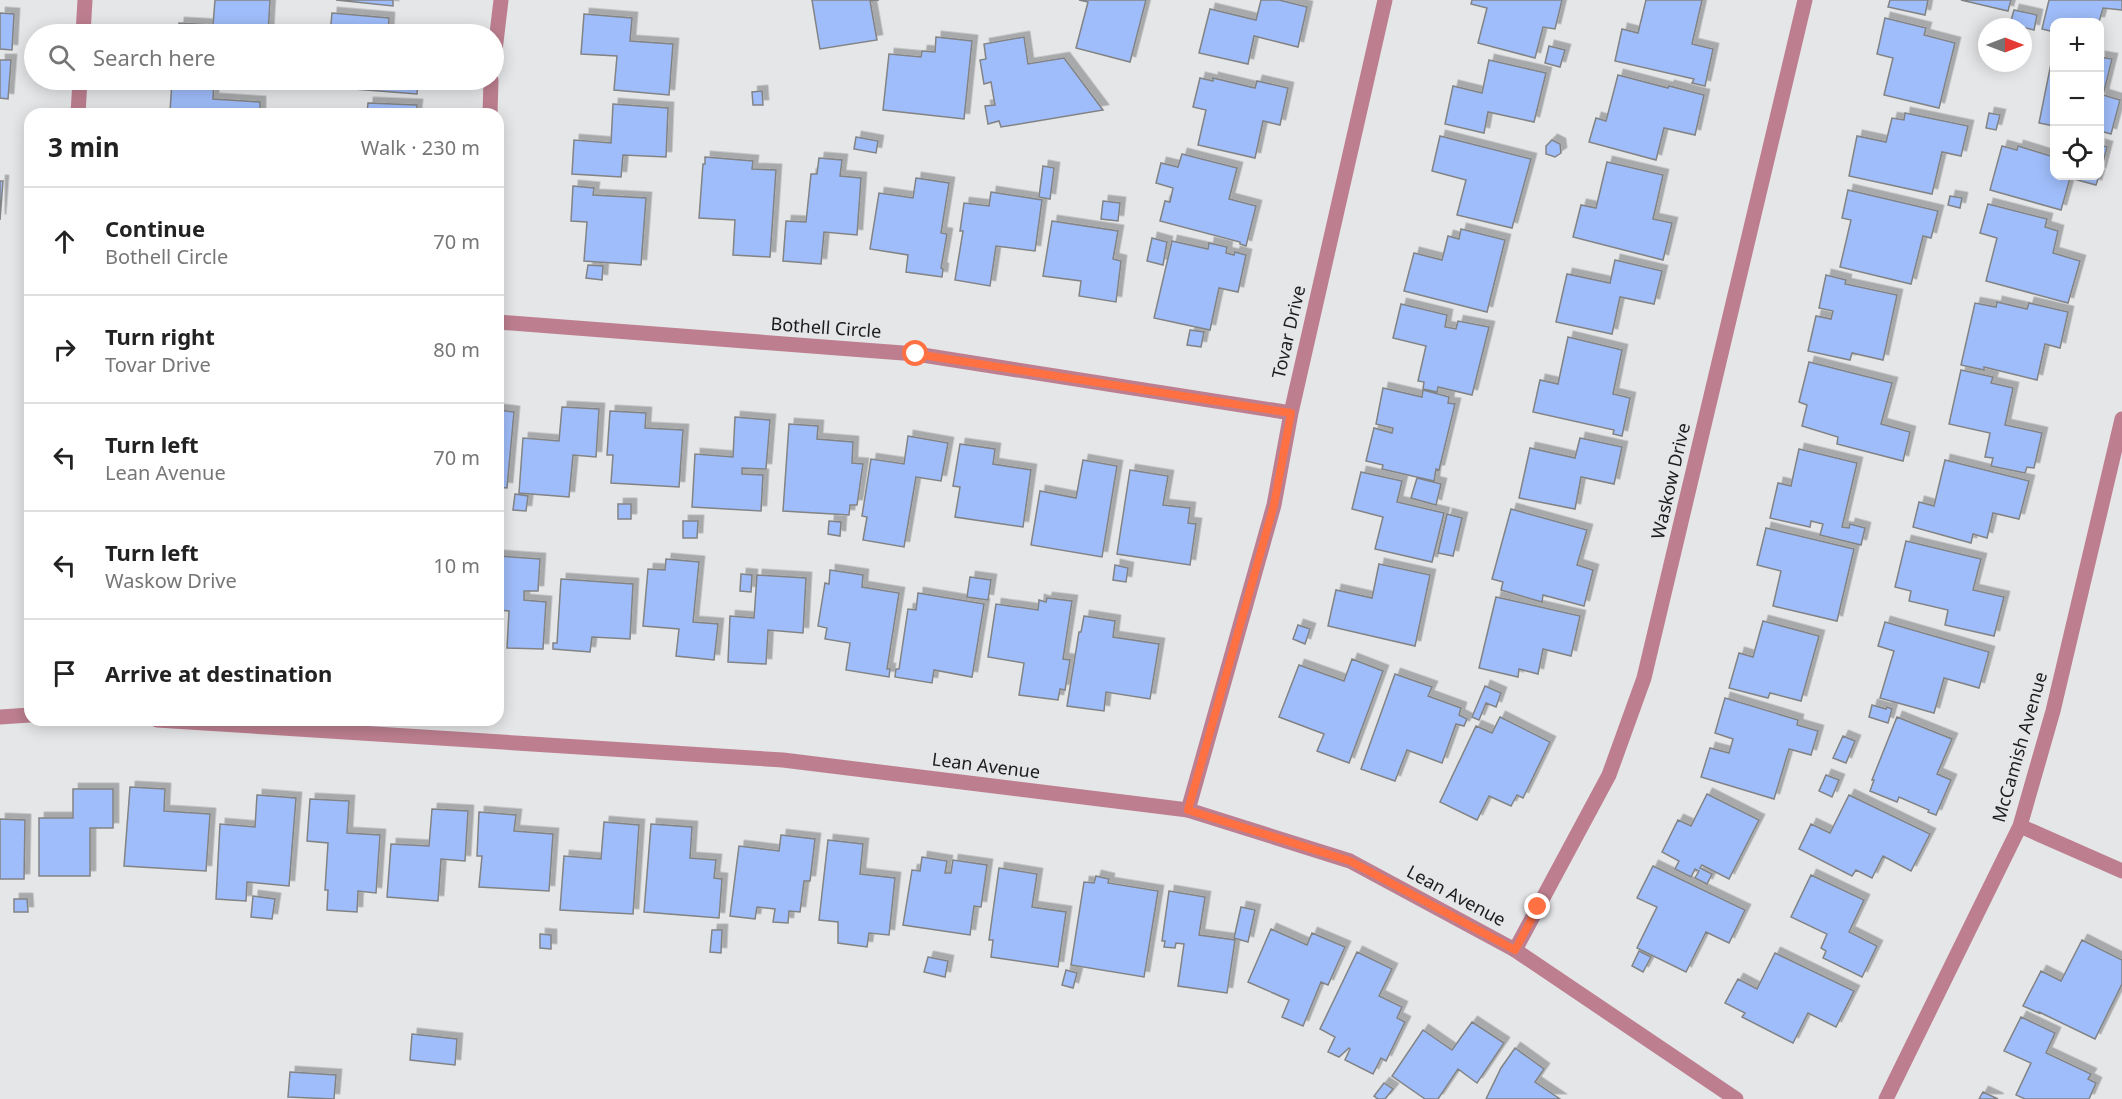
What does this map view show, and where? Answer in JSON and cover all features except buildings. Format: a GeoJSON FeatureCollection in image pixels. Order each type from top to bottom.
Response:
{"type":"FeatureCollection","features":[{"type":"Feature","properties":{"kind":"street"},"geometry":{"type":"LineString","coordinates":[[84,24],[85,0]]}},
{"type":"Feature","properties":{"kind":"street"},"geometry":{"type":"LineString","coordinates":[[498,24],[501,0]]}},
{"type":"Feature","properties":{"kind":"street","name":"Tovar Drive"},"geometry":{"type":"LineString","coordinates":[[1188,810],[1274,505],[1291,413],[1385,0]]}},
{"type":"Feature","properties":{"kind":"street","name":"Waskow Drive"},"geometry":{"type":"LineString","coordinates":[[1515,950],[1609,775],[1644,678],[1805,0]]}},
{"type":"Feature","properties":{"kind":"street"},"geometry":{"type":"LineString","coordinates":[[78,108],[79,90]]}},
{"type":"Feature","properties":{"kind":"street"},"geometry":{"type":"LineString","coordinates":[[490,108],[491,90]]}},
{"type":"Feature","properties":{"kind":"street","name":"Bothell Circle"},"geometry":{"type":"LineString","coordinates":[[504,322],[916,354],[1291,413]]}},
{"type":"Feature","properties":{"kind":"street","name":"McCamish Avenue"},"geometry":{"type":"LineString","coordinates":[[1886,1099],[2019,826],[2052,711],[2122,419]]}},
{"type":"Feature","properties":{"kind":"street"},"geometry":{"type":"LineString","coordinates":[[0,717],[24,715]]}},
{"type":"Feature","properties":{"kind":"street","name":"Lean Avenue"},"geometry":{"type":"LineString","coordinates":[[251,726],[783,760],[1188,810],[1350,861],[1515,950],[1736,1099]]}},
{"type":"Feature","properties":{"kind":"street"},"geometry":{"type":"LineString","coordinates":[[2019,826],[2122,871]]}},
{"type":"Feature","properties":{"kind":"route"},"geometry":{"type":"LineString","coordinates":[[916,354],[1291,413],[1274,505],[1188,810],[1350,861],[1515,950],[1538,907]]}}]}
